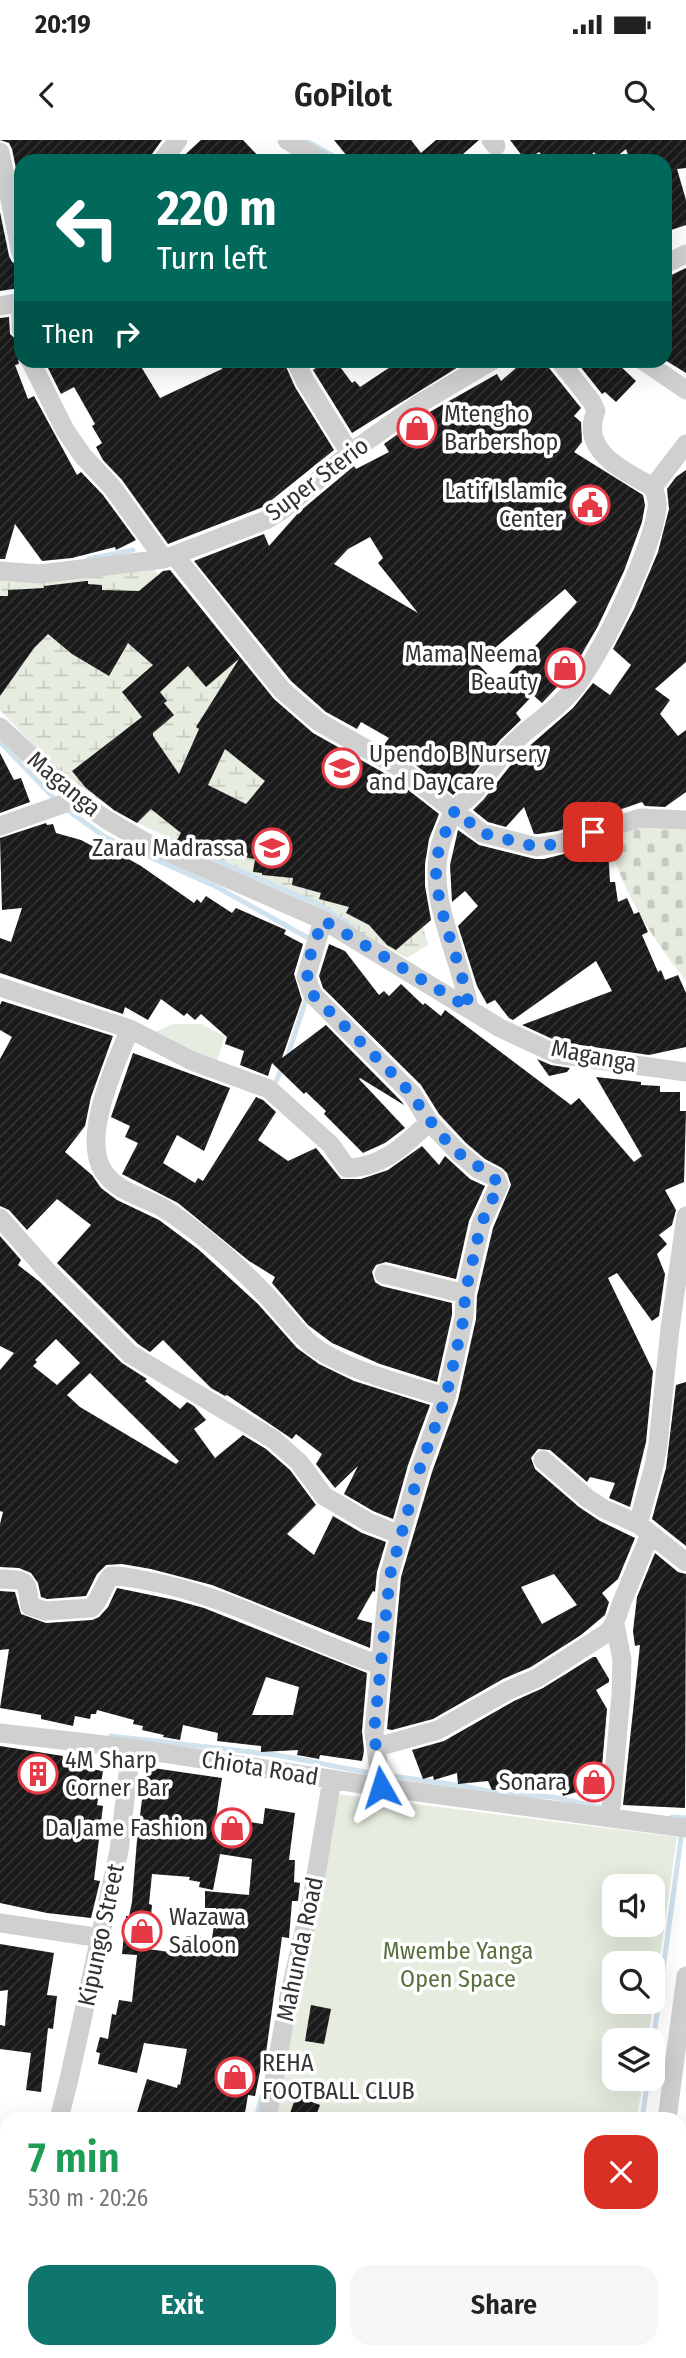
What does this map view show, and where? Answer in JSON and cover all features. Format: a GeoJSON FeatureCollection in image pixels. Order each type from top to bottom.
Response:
{"type":"FeatureCollection","features":[{"type":"Feature","properties":{"kind":"street"},"geometry":{"type":"LineString","coordinates":[[167,154],[178,140]]}},
{"type":"Feature","properties":{"kind":"street"},"geometry":{"type":"LineString","coordinates":[[288,140],[311,154]]}},
{"type":"Feature","properties":{"kind":"street"},"geometry":{"type":"LineString","coordinates":[[0,152],[14,219]]}},
{"type":"Feature","properties":{"kind":"street"},"geometry":{"type":"LineString","coordinates":[[34,368],[65,430],[83,456],[282,690],[319,722],[400,768],[482,833],[537,847],[561,843],[640,818],[686,820]]}},
{"type":"Feature","properties":{"kind":"street"},"geometry":{"type":"LineString","coordinates":[[299,368],[350,453]]}},
{"type":"Feature","properties":{"kind":"street","name":"Super Sterio"},"geometry":{"type":"LineString","coordinates":[[0,571],[40,574],[170,557],[266,520],[281,511],[350,453],[419,404],[480,368]]}},
{"type":"Feature","properties":{"kind":"street"},"geometry":{"type":"LineString","coordinates":[[565,368],[596,411],[592,419],[593,436],[598,449],[626,472],[653,487]]}},
{"type":"Feature","properties":{"kind":"street"},"geometry":{"type":"LineString","coordinates":[[654,368],[686,390]]}},
{"type":"Feature","properties":{"kind":"street"},"geometry":{"type":"LineString","coordinates":[[469,1008],[465,982],[444,919],[436,870],[441,842],[455,810],[473,793],[491,766],[570,694],[587,672],[625,597],[652,533],[657,507],[653,487],[686,444]]}},
{"type":"Feature","properties":{"kind":"street","name":"Maganga"},"geometry":{"type":"LineString","coordinates":[[0,727],[77,799],[107,820],[149,844],[323,920],[500,1028],[556,1054],[686,1072]]}},
{"type":"Feature","properties":{"kind":"street"},"geometry":{"type":"LineString","coordinates":[[0,827],[77,799]]}},
{"type":"Feature","properties":{"kind":"street"},"geometry":{"type":"LineString","coordinates":[[323,920],[306,978],[310,990],[328,1012],[412,1094],[429,1122],[458,1152],[496,1178],[499,1185],[481,1224],[446,1397],[420,1468],[390,1575],[375,1714],[380,1770],[439,1730],[548,1671],[608,1632],[615,1624],[623,1598],[631,1585],[644,1529],[658,1444],[673,1302],[686,1216]]}},
{"type":"Feature","properties":{"kind":"street"},"geometry":{"type":"LineString","coordinates":[[0,987],[130,1029],[192,1060],[270,1089],[331,1145],[347,1168],[372,1166],[404,1146],[429,1122]]}},
{"type":"Feature","properties":{"kind":"street"},"geometry":{"type":"LineString","coordinates":[[130,1029],[106,1087],[99,1115],[98,1157],[104,1172],[119,1185],[163,1208],[218,1251],[262,1291],[313,1346],[381,1377],[446,1397]]}},
{"type":"Feature","properties":{"kind":"street"},"geometry":{"type":"LineString","coordinates":[[0,1218],[47,1271],[130,1354],[273,1439],[299,1462],[324,1496],[368,1522],[400,1535]]}},
{"type":"Feature","properties":{"kind":"street"},"geometry":{"type":"LineString","coordinates":[[384,1274],[465,1294]]}},
{"type":"Feature","properties":{"kind":"street"},"geometry":{"type":"LineString","coordinates":[[543,1460],[604,1509],[644,1529],[686,1562]]}},
{"type":"Feature","properties":{"kind":"street"},"geometry":{"type":"LineString","coordinates":[[0,1579],[25,1583],[29,1590],[30,1606],[45,1611],[91,1608],[111,1576],[168,1584],[246,1608],[276,1625],[380,1665]]}},
{"type":"Feature","properties":{"kind":"street"},"geometry":{"type":"LineString","coordinates":[[611,1812],[622,1660],[615,1624]]}},
{"type":"Feature","properties":{"kind":"street","name":"Chiota Road"},"geometry":{"type":"LineString","coordinates":[[0,1733],[131,1748],[332,1779],[380,1770],[686,1828]]}},
{"type":"Feature","properties":{"kind":"street","name":"Kipungo Street"},"geometry":{"type":"LineString","coordinates":[[61,2112],[119,1851],[131,1748]]}},
{"type":"Feature","properties":{"kind":"street","name":"Mahunda Road"},"geometry":{"type":"LineString","coordinates":[[268,2112],[288,2001],[313,1893],[332,1779]]}},
{"type":"Feature","properties":{"kind":"street"},"geometry":{"type":"LineString","coordinates":[[0,1923],[101,1938]]}},
{"type":"Feature","properties":{"kind":"street"},"geometry":{"type":"LineString","coordinates":[[668,2112],[686,1976]]}},
{"type":"Feature","properties":{"kind":"green space"},"geometry":{"type":"Polygon","coordinates":[[[146,556],[199,630],[245,677],[420,914],[428,945],[407,958],[308,904],[117,813],[51,764],[0,710],[0,570],[146,556]]]}},
{"type":"Feature","properties":{"kind":"green space"},"geometry":{"type":"Polygon","coordinates":[[[686,822],[686,981],[641,916],[623,882],[610,845],[616,836],[633,826],[686,822]]]}},
{"type":"Feature","properties":{"kind":"green space"},"geometry":{"type":"Polygon","coordinates":[[[172,1024],[201,1024],[225,1036],[216,1065],[149,1035],[172,1024]]]}},
{"type":"Feature","properties":{"kind":"green space","name":"Mwembe Yanga Open Space"},"geometry":{"type":"Polygon","coordinates":[[[329,1793],[677,1837],[665,1921],[665,1874],[602,1874],[602,1937],[663,1937],[661,1951],[602,1951],[602,2014],[652,2014],[650,2028],[602,2028],[602,2091],[641,2091],[638,2112],[264,2112],[329,1793]]]}},
{"type":"Feature","properties":{"kind":"building"},"geometry":{"type":"Polygon","coordinates":[[[0,140],[162,140],[152,154],[14,154],[14,159],[9,143],[0,140]]]}},
{"type":"Feature","properties":{"kind":"building"},"geometry":{"type":"Polygon","coordinates":[[[201,140],[243,140],[256,154],[186,154],[201,140]]]}},
{"type":"Feature","properties":{"kind":"building"},"geometry":{"type":"Polygon","coordinates":[[[334,140],[411,140],[421,153],[436,140],[479,140],[463,154],[345,154],[334,140]]]}},
{"type":"Feature","properties":{"kind":"building"},"geometry":{"type":"Polygon","coordinates":[[[510,140],[686,140],[686,168],[677,169],[686,200],[686,225],[672,230],[672,154],[628,154],[626,149],[620,154],[521,154],[510,140]]]}},
{"type":"Feature","properties":{"kind":"building"},"geometry":{"type":"Polygon","coordinates":[[[0,212],[9,256],[14,263],[14,289],[0,291],[0,212]]]}},
{"type":"Feature","properties":{"kind":"building"},"geometry":{"type":"Polygon","coordinates":[[[686,268],[686,373],[672,364],[672,275],[686,268]]]}},
{"type":"Feature","properties":{"kind":"building"},"geometry":{"type":"Polygon","coordinates":[[[9,317],[10,334],[14,337],[14,368],[28,399],[34,396],[77,475],[81,472],[103,495],[136,540],[116,550],[115,547],[72,558],[42,561],[15,524],[5,559],[0,559],[0,318],[9,317]]]}},
{"type":"Feature","properties":{"kind":"building"},"geometry":{"type":"Polygon","coordinates":[[[48,368],[142,368],[160,398],[222,368],[287,368],[295,387],[334,450],[263,507],[168,544],[122,480],[103,460],[96,447],[102,443],[92,426],[95,424],[74,387],[61,394],[48,368]]]}},
{"type":"Feature","properties":{"kind":"building"},"geometry":{"type":"Polygon","coordinates":[[[341,368],[352,383],[355,381],[360,387],[389,368],[457,368],[352,433],[313,370],[341,368]]]}},
{"type":"Feature","properties":{"kind":"building"},"geometry":{"type":"Polygon","coordinates":[[[516,368],[549,368],[581,408],[574,416],[581,422],[582,442],[574,452],[643,495],[645,505],[642,522],[624,571],[598,626],[572,671],[542,703],[533,695],[516,713],[521,720],[500,740],[453,795],[407,758],[384,745],[389,738],[361,722],[357,729],[326,712],[291,681],[194,561],[264,534],[269,546],[299,512],[354,466],[356,469],[389,452],[384,444],[426,414],[497,374],[501,381],[516,368]],[[370,537],[348,549],[334,564],[418,613],[378,563],[383,558],[370,537]],[[565,589],[477,663],[498,685],[577,602],[565,589]]]}},
{"type":"Feature","properties":{"kind":"building"},"geometry":{"type":"Polygon","coordinates":[[[581,368],[622,368],[636,381],[616,402],[605,392],[602,394],[581,368]]]}},
{"type":"Feature","properties":{"kind":"building"},"geometry":{"type":"Polygon","coordinates":[[[686,470],[686,662],[655,689],[670,700],[660,714],[678,736],[686,730],[686,792],[665,807],[645,806],[642,802],[558,831],[534,834],[524,807],[506,827],[488,822],[473,810],[518,756],[573,708],[593,683],[610,695],[631,665],[613,649],[634,609],[658,552],[669,509],[667,489],[676,477],[686,470]]]}},
{"type":"Feature","properties":{"kind":"building"},"geometry":{"type":"Polygon","coordinates":[[[170,570],[274,699],[313,733],[393,778],[439,814],[429,839],[425,864],[425,886],[431,920],[396,950],[387,945],[369,925],[346,913],[349,907],[319,899],[321,893],[292,885],[293,878],[253,872],[255,859],[219,853],[215,859],[177,840],[181,833],[151,809],[137,823],[114,810],[86,788],[72,771],[142,717],[122,692],[153,665],[128,643],[109,676],[72,654],[48,634],[34,648],[0,696],[0,596],[8,596],[8,590],[44,588],[86,581],[88,584],[102,585],[102,590],[139,591],[163,571],[170,570]],[[239,659],[206,687],[188,666],[160,692],[167,701],[164,703],[174,715],[153,733],[153,736],[179,774],[199,729],[196,727],[239,659]],[[225,749],[208,785],[246,804],[265,781],[225,749]]]}},
{"type":"Feature","properties":{"kind":"building"},"geometry":{"type":"Polygon","coordinates":[[[0,753],[14,780],[21,778],[30,802],[0,813],[0,753]]]}},
{"type":"Feature","properties":{"kind":"building"},"geometry":{"type":"Polygon","coordinates":[[[46,823],[53,824],[56,833],[81,840],[113,857],[116,852],[194,903],[197,899],[201,903],[206,896],[232,913],[236,908],[286,930],[284,934],[303,944],[294,974],[302,1000],[282,1058],[326,1025],[402,1102],[404,1105],[359,1079],[405,1128],[385,1143],[363,1153],[324,1114],[326,1111],[272,1063],[268,1076],[240,1065],[244,1051],[225,1044],[227,1037],[201,1014],[195,1020],[187,1013],[184,1016],[161,999],[148,1020],[125,1007],[123,1014],[0,973],[0,938],[11,942],[22,908],[2,910],[0,838],[46,823]]]}},
{"type":"Feature","properties":{"kind":"building"},"geometry":{"type":"Polygon","coordinates":[[[458,830],[479,845],[535,859],[576,851],[608,849],[610,882],[615,882],[618,902],[627,898],[634,914],[639,912],[648,932],[642,935],[658,972],[661,970],[665,980],[678,975],[686,993],[686,1047],[649,1055],[559,1042],[522,1025],[612,991],[596,961],[513,1020],[495,1000],[487,1004],[477,986],[458,926],[478,906],[465,891],[452,902],[450,865],[458,830]]]}},
{"type":"Feature","properties":{"kind":"building"},"geometry":{"type":"Polygon","coordinates":[[[329,944],[345,951],[379,995],[384,991],[389,996],[401,984],[423,1005],[425,1003],[441,1016],[445,1010],[571,1105],[579,1098],[634,1162],[642,1156],[596,1077],[660,1086],[660,1092],[680,1092],[680,1111],[686,1111],[684,1182],[665,1190],[676,1210],[672,1225],[659,1235],[667,1244],[657,1254],[665,1274],[659,1316],[652,1321],[617,1273],[608,1278],[653,1371],[646,1442],[630,1507],[609,1498],[615,1483],[590,1477],[587,1482],[550,1450],[538,1449],[531,1458],[535,1469],[579,1507],[635,1538],[618,1579],[602,1593],[609,1602],[605,1615],[581,1635],[531,1667],[503,1679],[433,1719],[392,1730],[387,1729],[401,1577],[432,1472],[458,1400],[476,1319],[477,1296],[493,1228],[511,1185],[507,1173],[466,1143],[439,1114],[421,1085],[323,988],[319,976],[329,944]],[[554,1574],[521,1587],[542,1624],[577,1605],[554,1574]]]}},
{"type":"Feature","properties":{"kind":"building"},"geometry":{"type":"Polygon","coordinates":[[[2,1001],[113,1036],[91,1097],[85,1126],[65,1152],[92,1175],[101,1188],[117,1200],[159,1220],[198,1249],[258,1304],[297,1348],[319,1364],[354,1381],[430,1405],[408,1465],[393,1519],[344,1494],[358,1466],[335,1488],[316,1464],[322,1454],[296,1434],[292,1439],[227,1395],[211,1388],[163,1340],[150,1352],[138,1344],[57,1263],[91,1225],[57,1199],[27,1230],[9,1210],[0,1206],[0,1059],[12,1037],[0,1030],[2,1001]]]}},
{"type":"Feature","properties":{"kind":"building"},"geometry":{"type":"Polygon","coordinates":[[[133,1053],[230,1088],[204,1151],[177,1135],[163,1163],[195,1183],[198,1178],[203,1181],[256,1097],[276,1112],[258,1140],[288,1161],[316,1148],[341,1179],[361,1179],[388,1170],[422,1146],[439,1165],[445,1156],[470,1179],[485,1186],[469,1221],[456,1279],[386,1262],[376,1265],[372,1272],[375,1282],[381,1286],[452,1303],[452,1315],[437,1382],[380,1364],[332,1343],[308,1325],[272,1283],[275,1277],[249,1261],[178,1203],[122,1174],[138,1143],[125,1137],[130,1126],[111,1117],[133,1053]]]}},
{"type":"Feature","properties":{"kind":"building"},"geometry":{"type":"Polygon","coordinates":[[[537,1059],[551,1065],[570,1068],[567,1072],[549,1076],[537,1059]]]}},
{"type":"Feature","properties":{"kind":"building"},"geometry":{"type":"Polygon","coordinates":[[[0,1236],[21,1260],[18,1265],[40,1282],[122,1363],[147,1379],[145,1381],[180,1409],[187,1402],[194,1406],[206,1420],[194,1429],[215,1458],[243,1435],[266,1449],[290,1470],[316,1505],[287,1534],[314,1555],[333,1516],[362,1533],[386,1542],[377,1572],[375,1592],[373,1591],[357,1619],[372,1623],[370,1648],[212,1585],[151,1569],[122,1564],[106,1565],[97,1574],[86,1596],[47,1599],[41,1597],[38,1583],[31,1573],[19,1568],[0,1567],[0,1524],[3,1512],[0,1511],[0,1370],[14,1353],[0,1346],[0,1236]],[[56,1339],[35,1360],[37,1362],[33,1366],[57,1385],[80,1363],[56,1339]],[[90,1373],[67,1395],[80,1407],[176,1464],[179,1461],[90,1373]]]}},
{"type":"Feature","properties":{"kind":"building"},"geometry":{"type":"Polygon","coordinates":[[[686,1382],[686,1546],[652,1519],[666,1468],[676,1385],[686,1382]]]}},
{"type":"Feature","properties":{"kind":"building"},"geometry":{"type":"Polygon","coordinates":[[[655,1553],[678,1572],[686,1574],[685,1808],[623,1805],[640,1645],[635,1646],[633,1631],[637,1597],[655,1553]]]}},
{"type":"Feature","properties":{"kind":"building"},"geometry":{"type":"Polygon","coordinates":[[[117,1588],[175,1600],[204,1608],[367,1673],[362,1761],[320,1755],[319,1759],[297,1755],[298,1750],[261,1752],[261,1746],[217,1741],[218,1733],[183,1725],[180,1740],[163,1737],[164,1735],[142,1730],[143,1726],[133,1724],[134,1720],[97,1710],[96,1714],[91,1714],[90,1719],[75,1716],[73,1726],[41,1719],[41,1715],[0,1708],[9,1649],[0,1650],[0,1591],[15,1592],[21,1614],[46,1623],[92,1620],[108,1607],[117,1588]],[[266,1677],[252,1715],[293,1715],[299,1687],[266,1677]]]}},
{"type":"Feature","properties":{"kind":"building"},"geometry":{"type":"Polygon","coordinates":[[[596,1657],[609,1679],[609,1682],[596,1690],[607,1709],[599,1801],[587,1801],[587,1789],[563,1796],[560,1784],[534,1790],[492,1790],[488,1781],[458,1784],[457,1773],[434,1780],[433,1776],[423,1779],[412,1750],[444,1741],[514,1701],[543,1688],[596,1657]]]}},
{"type":"Feature","properties":{"kind":"building"},"geometry":{"type":"Polygon","coordinates":[[[0,1746],[63,1756],[62,1764],[103,1771],[97,1805],[103,1806],[94,1880],[100,1881],[91,1918],[47,1913],[0,1903],[0,1746]]]}},
{"type":"Feature","properties":{"kind":"building"},"geometry":{"type":"Polygon","coordinates":[[[146,1767],[222,1778],[216,1817],[263,1824],[265,1808],[295,1813],[289,1860],[295,1860],[294,1882],[300,1883],[298,1901],[292,1901],[289,1938],[282,1937],[266,2053],[264,2052],[255,2096],[248,2095],[245,2112],[137,2112],[147,2079],[177,2088],[178,2084],[180,2085],[187,2049],[144,2043],[137,2073],[98,2064],[100,2053],[96,2052],[100,2037],[108,2039],[112,2014],[116,2015],[119,2000],[132,2002],[137,1955],[122,1954],[126,1916],[129,1916],[146,1767]],[[220,1854],[213,1890],[199,1887],[200,1882],[189,1880],[190,1877],[152,1874],[148,1949],[184,1954],[186,1936],[212,1939],[216,1908],[205,1908],[205,1891],[249,1895],[252,1859],[220,1854]]]}},
{"type":"Feature","properties":{"kind":"building"},"geometry":{"type":"Polygon","coordinates":[[[0,1944],[54,1953],[47,1995],[57,1996],[53,2029],[48,2028],[41,2092],[26,2090],[31,2053],[0,2049],[0,2025],[5,2026],[8,1990],[0,1991],[0,1944]]]}},
{"type":"Feature","properties":{"kind":"building"},"geometry":{"type":"Polygon","coordinates":[[[311,2005],[331,2009],[324,2044],[305,2041],[311,2005]]]}},
{"type":"Feature","properties":{"kind":"building"},"geometry":{"type":"Polygon","coordinates":[[[296,2096],[320,2105],[318,2112],[290,2112],[296,2096]]]}},
{"type":"Feature","properties":{"kind":"waterway"},"geometry":{"type":"LineString","coordinates":[[305,140],[330,154]]}},
{"type":"Feature","properties":{"kind":"waterway"},"geometry":{"type":"LineString","coordinates":[[88,559],[133,550]]}},
{"type":"Feature","properties":{"kind":"waterway"},"geometry":{"type":"LineString","coordinates":[[0,742],[56,800]]}},
{"type":"Feature","properties":{"kind":"waterway"},"geometry":{"type":"LineString","coordinates":[[66,809],[105,837],[217,887],[310,939],[310,942]]}},
{"type":"Feature","properties":{"kind":"waterway"},"geometry":{"type":"LineString","coordinates":[[168,840],[318,904],[354,928]]}},
{"type":"Feature","properties":{"kind":"waterway"},"geometry":{"type":"LineString","coordinates":[[274,1086],[289,1052],[307,997]]}},
{"type":"Feature","properties":{"kind":"waterway"},"geometry":{"type":"LineString","coordinates":[[111,1736],[277,1755],[375,1774]]}},
{"type":"Feature","properties":{"kind":"waterway"},"geometry":{"type":"LineString","coordinates":[[385,1775],[502,1794],[553,1797],[603,1808]]}},
{"type":"Feature","properties":{"kind":"waterway"},"geometry":{"type":"LineString","coordinates":[[672,1817],[686,1818]]}},
{"type":"Feature","properties":{"kind":"waterway"},"geometry":{"type":"LineString","coordinates":[[655,2028],[682,1831]]}},
{"type":"Feature","properties":{"kind":"waterway"},"geometry":{"type":"LineString","coordinates":[[643,2112],[646,2091]]}},
{"type":"Feature","properties":{"kind":"waterway"},"geometry":{"type":"LineString","coordinates":[[258,2112],[262,2095]]}},
{"type":"Feature","properties":{"kind":"place","name":"Mtengho Barbershop"},"geometry":{"type":"Point","coordinates":[417,428]}},
{"type":"Feature","properties":{"kind":"place","name":"Latif Islamic Center"},"geometry":{"type":"Point","coordinates":[590,505]}},
{"type":"Feature","properties":{"kind":"place","name":"Mama Neema Beauty"},"geometry":{"type":"Point","coordinates":[565,668]}},
{"type":"Feature","properties":{"kind":"place","name":"Upendo B Nursery and Day care"},"geometry":{"type":"Point","coordinates":[342,768]}},
{"type":"Feature","properties":{"kind":"place","name":"Zarau Madrassa"},"geometry":{"type":"Point","coordinates":[272,848]}},
{"type":"Feature","properties":{"kind":"place","name":"4M Sharp Corner Bar"},"geometry":{"type":"Point","coordinates":[38,1774]}},
{"type":"Feature","properties":{"kind":"place","name":"Sonara"},"geometry":{"type":"Point","coordinates":[594,1782]}},
{"type":"Feature","properties":{"kind":"place","name":"Da Jame Fashion"},"geometry":{"type":"Point","coordinates":[232,1828]}},
{"type":"Feature","properties":{"kind":"place","name":"Wazawa Saloon"},"geometry":{"type":"Point","coordinates":[142,1931]}},
{"type":"Feature","properties":{"kind":"place","name":"REHA FOOTBALL CLUB"},"geometry":{"type":"Point","coordinates":[235,2077]}},
{"type":"Feature","properties":{"kind":"route"},"geometry":{"type":"LineString","coordinates":[[381,1787],[374,1732],[390,1575],[420,1468],[446,1397],[481,1224],[499,1185],[496,1178],[458,1152],[429,1122],[412,1094],[313,995],[306,978],[309,963],[323,920],[469,1008],[465,982],[444,919],[436,870],[441,842],[455,810],[482,833],[537,847],[561,843],[593,832]]}}]}
